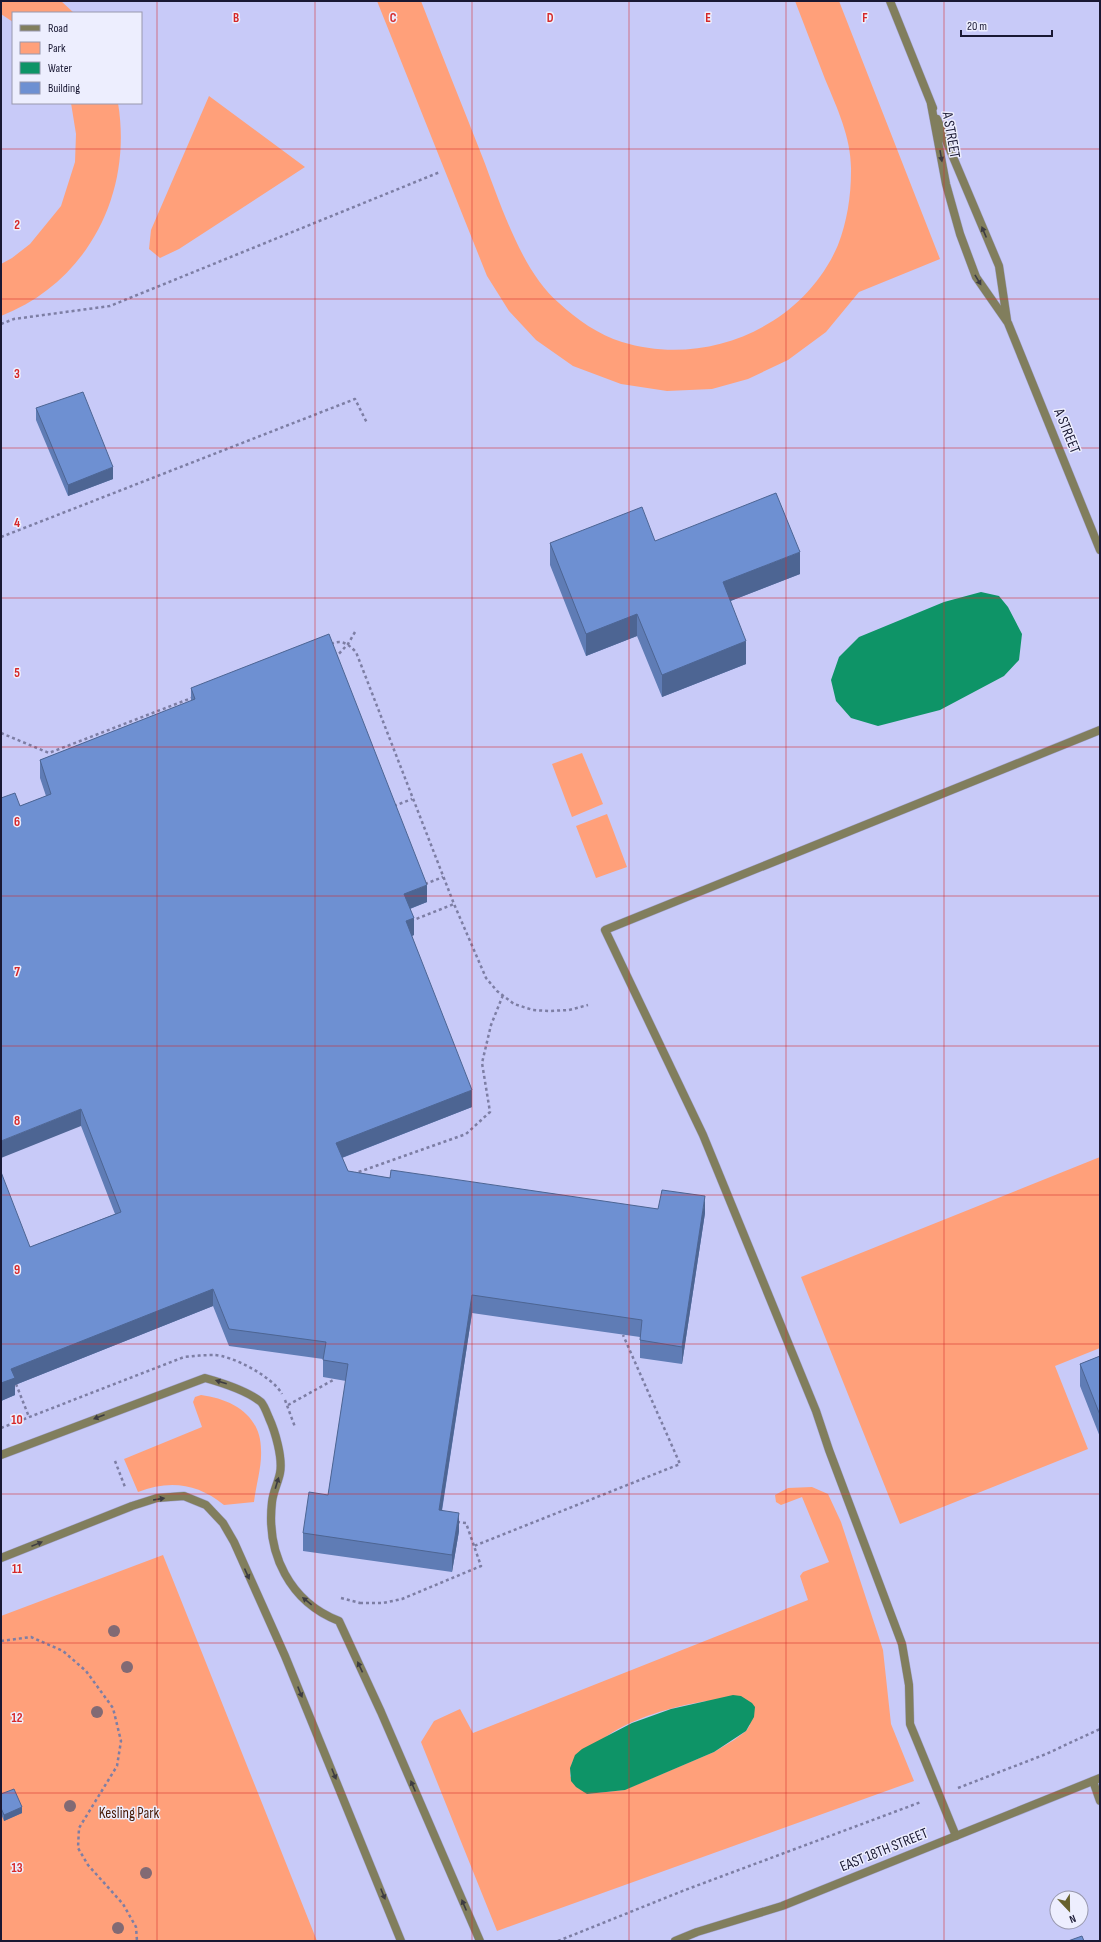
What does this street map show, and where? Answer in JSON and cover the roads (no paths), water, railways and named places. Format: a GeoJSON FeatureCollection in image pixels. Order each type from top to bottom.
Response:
{"type":"FeatureCollection","features":[{"type":"Feature","properties":{"kind":"street","name":"A STREET"},"geometry":{"type":"LineString","coordinates":[[890,1],[931,104],[999,266],[1008,323]]}},
{"type":"Feature","properties":{"kind":"street","name":"A STREET"},"geometry":{"type":"LineString","coordinates":[[931,104],[946,184],[960,234],[976,277],[1008,323],[1100,550]]}},
{"type":"Feature","properties":{"kind":"street"},"geometry":{"type":"LineString","coordinates":[[956,1836],[910,1724],[909,1685],[902,1644],[829,1450],[816,1411],[703,1135],[605,930],[1100,730]]}},
{"type":"Feature","properties":{"kind":"street"},"geometry":{"type":"LineString","coordinates":[[1,1455],[205,1378],[228,1384],[262,1402],[276,1433],[281,1472],[272,1501],[271,1518],[275,1556],[293,1590],[326,1616],[339,1622],[381,1712],[480,1941]]}},
{"type":"Feature","properties":{"kind":"street"},"geometry":{"type":"LineString","coordinates":[[1,1558],[132,1506],[156,1498],[184,1496],[206,1505],[223,1523],[234,1542],[285,1656],[401,1941]]}},
{"type":"Feature","properties":{"kind":"street"},"geometry":{"type":"LineString","coordinates":[[1096,1780],[1100,1801]]}},
{"type":"Feature","properties":{"kind":"street","name":"EAST 18TH STREET"},"geometry":{"type":"LineString","coordinates":[[675,1941],[696,1932],[782,1906],[1096,1780]]}},
{"type":"Feature","properties":{"kind":"water"},"geometry":{"type":"Polygon","coordinates":[[[981,592],[999,596],[1008,607],[1022,634],[1019,660],[1004,676],[940,710],[878,726],[851,718],[836,701],[831,680],[839,657],[859,637],[944,602],[981,592]]]}},
{"type":"Feature","properties":{"kind":"water"},"geometry":{"type":"Polygon","coordinates":[[[733,1695],[741,1696],[752,1703],[755,1707],[754,1717],[746,1731],[714,1752],[625,1790],[587,1794],[576,1787],[571,1781],[570,1768],[575,1755],[582,1749],[632,1723],[671,1709],[733,1695]]]}},
{"type":"Feature","properties":{"kind":"park label","name":"Kesling Park"},"geometry":{"type":"Point","coordinates":[129,1813]}}]}
